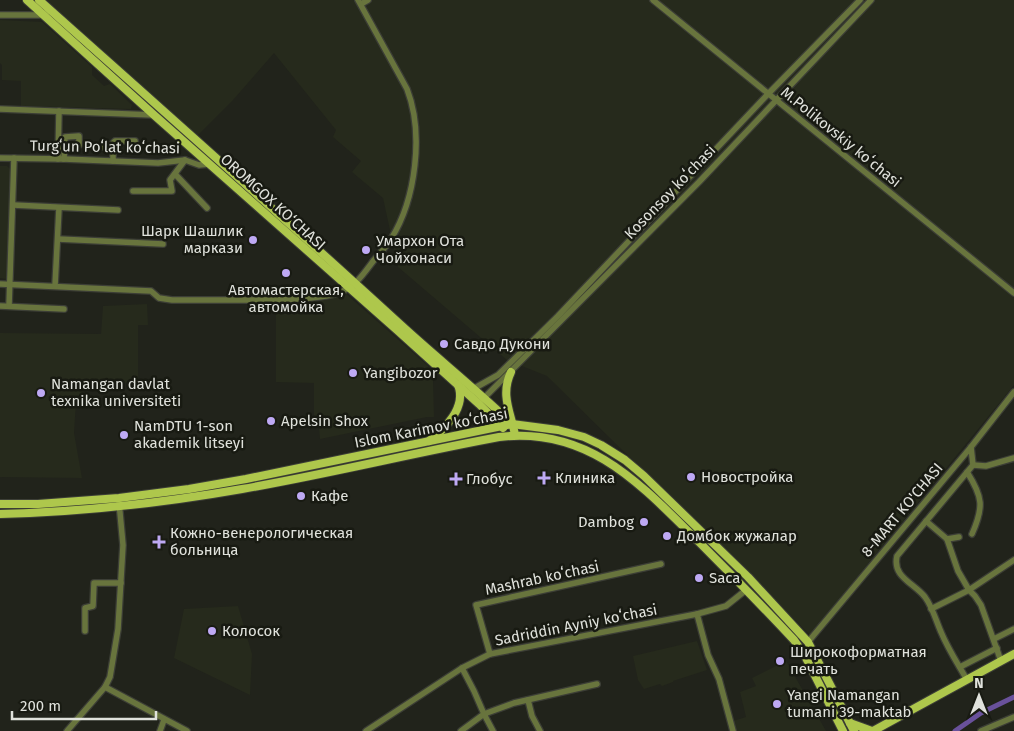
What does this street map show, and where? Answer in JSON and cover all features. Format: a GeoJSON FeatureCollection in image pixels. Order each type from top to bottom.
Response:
{"type":"FeatureCollection","features":[{"type":"Feature","properties":{"kind":"main road","name":"OROMGOX KO‘CHASI"},"geometry":{"type":"LineString","coordinates":[[27,0],[47,12],[357,283],[428,350],[473,389],[501,426],[512,436]]}},
{"type":"Feature","properties":{"kind":"main road","name":"OROMGOX KO‘CHASI"},"geometry":{"type":"LineString","coordinates":[[39,0],[47,12],[154,115],[458,385],[512,424]]}},
{"type":"Feature","properties":{"kind":"main road"},"geometry":{"type":"LineString","coordinates":[[511,372],[505,390],[512,424],[512,436]]}},
{"type":"Feature","properties":{"kind":"main road"},"geometry":{"type":"LineString","coordinates":[[427,442],[443,428],[458,408],[460,398],[458,385]]}},
{"type":"Feature","properties":{"kind":"main road","name":"Islom Karimov koʻchasi"},"geometry":{"type":"LineString","coordinates":[[0,504],[38,504],[119,498],[189,489],[246,480],[512,424],[558,430],[584,437],[625,460],[745,574],[808,642],[854,731]]}},
{"type":"Feature","properties":{"kind":"main road","name":"Islom Karimov koʻchasi"},"geometry":{"type":"LineString","coordinates":[[0,514],[120,507],[244,488],[512,436],[552,439],[573,444],[597,454],[618,467],[639,484],[683,526],[794,640],[805,656],[843,731]]}},
{"type":"Feature","properties":{"kind":"main road"},"geometry":{"type":"LineString","coordinates":[[850,723],[873,731],[1014,654]]}},
{"type":"Feature","properties":{"kind":"street"},"geometry":{"type":"LineString","coordinates":[[0,284],[151,291],[159,298],[198,300],[301,298],[336,294],[357,283],[391,238],[409,199],[414,178],[416,138],[415,117],[407,89],[360,2],[368,0]]}},
{"type":"Feature","properties":{"kind":"street","name":"M.Polikovskiy koʻchasi"},"geometry":{"type":"LineString","coordinates":[[653,0],[1014,293]]}},
{"type":"Feature","properties":{"kind":"street","name":"Kosonsoy koʻchasi"},"geometry":{"type":"LineString","coordinates":[[473,389],[498,375],[542,332],[860,0]]}},
{"type":"Feature","properties":{"kind":"street","name":"Kosonsoy koʻchasi"},"geometry":{"type":"LineString","coordinates":[[482,401],[694,187],[871,0]]}},
{"type":"Feature","properties":{"kind":"street"},"geometry":{"type":"LineString","coordinates":[[0,15],[47,12]]}},
{"type":"Feature","properties":{"kind":"street"},"geometry":{"type":"LineString","coordinates":[[0,109],[154,115]]}},
{"type":"Feature","properties":{"kind":"street"},"geometry":{"type":"LineString","coordinates":[[59,111],[61,159]]}},
{"type":"Feature","properties":{"kind":"street"},"geometry":{"type":"LineString","coordinates":[[166,125],[171,119]]}},
{"type":"Feature","properties":{"kind":"street"},"geometry":{"type":"LineString","coordinates":[[61,159],[65,137],[79,136],[79,145]]}},
{"type":"Feature","properties":{"kind":"street"},"geometry":{"type":"LineString","coordinates":[[113,162],[115,141],[135,141]]}},
{"type":"Feature","properties":{"kind":"street"},"geometry":{"type":"LineString","coordinates":[[103,147],[113,147]]}},
{"type":"Feature","properties":{"kind":"street","name":"Turgʻun Poʻlat koʻchasi"},"geometry":{"type":"LineString","coordinates":[[0,158],[158,164],[185,160],[198,165],[209,164]]}},
{"type":"Feature","properties":{"kind":"street"},"geometry":{"type":"LineString","coordinates":[[8,306],[14,158]]}},
{"type":"Feature","properties":{"kind":"street"},"geometry":{"type":"LineString","coordinates":[[133,191],[172,191],[170,180],[185,160]]}},
{"type":"Feature","properties":{"kind":"street"},"geometry":{"type":"LineString","coordinates":[[175,174],[207,208]]}},
{"type":"Feature","properties":{"kind":"street"},"geometry":{"type":"LineString","coordinates":[[13,205],[118,210]]}},
{"type":"Feature","properties":{"kind":"street"},"geometry":{"type":"LineString","coordinates":[[55,286],[59,208]]}},
{"type":"Feature","properties":{"kind":"street"},"geometry":{"type":"LineString","coordinates":[[58,239],[162,244]]}},
{"type":"Feature","properties":{"kind":"street"},"geometry":{"type":"LineString","coordinates":[[0,306],[64,308]]}},
{"type":"Feature","properties":{"kind":"street","name":"8-MART KO'CHASI"},"geometry":{"type":"LineString","coordinates":[[808,642],[971,447],[1014,392]]}},
{"type":"Feature","properties":{"kind":"street"},"geometry":{"type":"LineString","coordinates":[[967,680],[942,635],[925,597],[898,574],[895,562],[897,556],[973,465],[971,447]]}},
{"type":"Feature","properties":{"kind":"street"},"geometry":{"type":"LineString","coordinates":[[973,465],[986,466],[1013,457]]}},
{"type":"Feature","properties":{"kind":"street"},"geometry":{"type":"LineString","coordinates":[[967,472],[977,487],[980,498],[980,514],[972,534]]}},
{"type":"Feature","properties":{"kind":"street"},"geometry":{"type":"LineString","coordinates":[[67,731],[105,687],[114,660],[118,629],[123,546],[119,498]]}},
{"type":"Feature","properties":{"kind":"street"},"geometry":{"type":"LineString","coordinates":[[926,521],[947,539],[958,571],[969,590],[981,605],[1001,661]]}},
{"type":"Feature","properties":{"kind":"street"},"geometry":{"type":"LineString","coordinates":[[947,539],[959,537]]}},
{"type":"Feature","properties":{"kind":"street"},"geometry":{"type":"LineString","coordinates":[[931,609],[969,590],[1014,560]]}},
{"type":"Feature","properties":{"kind":"street","name":"Mashrab koʻchasi"},"geometry":{"type":"LineString","coordinates":[[490,654],[476,605],[661,564]]}},
{"type":"Feature","properties":{"kind":"street"},"geometry":{"type":"LineString","coordinates":[[85,631],[85,608],[93,606],[94,583],[121,583]]}},
{"type":"Feature","properties":{"kind":"street","name":"Sadriddin Ayniy koʻchasi"},"geometry":{"type":"LineString","coordinates":[[366,731],[462,668],[490,654],[697,614],[726,606],[746,590]]}},
{"type":"Feature","properties":{"kind":"street"},"geometry":{"type":"LineString","coordinates":[[697,614],[708,655],[719,679],[733,731]]}},
{"type":"Feature","properties":{"kind":"street"},"geometry":{"type":"LineString","coordinates":[[994,639],[1014,629]]}},
{"type":"Feature","properties":{"kind":"street"},"geometry":{"type":"LineString","coordinates":[[960,667],[996,648]]}},
{"type":"Feature","properties":{"kind":"street"},"geometry":{"type":"LineString","coordinates":[[462,668],[494,731]]}},
{"type":"Feature","properties":{"kind":"street"},"geometry":{"type":"LineString","coordinates":[[461,731],[484,714],[514,703],[597,684]]}},
{"type":"Feature","properties":{"kind":"street"},"geometry":{"type":"LineString","coordinates":[[105,687],[187,731]]}},
{"type":"Feature","properties":{"kind":"street"},"geometry":{"type":"LineString","coordinates":[[528,700],[532,716],[540,731]]}},
{"type":"Feature","properties":{"kind":"street"},"geometry":{"type":"LineString","coordinates":[[981,731],[1014,717]]}},
{"type":"Feature","properties":{"kind":"street"},"geometry":{"type":"LineString","coordinates":[[160,731],[164,720]]}},
{"type":"Feature","properties":{"kind":"shaded area"},"geometry":{"type":"Polygon","coordinates":[[[43,0],[1014,0],[1014,385],[810,635],[547,376],[507,360],[398,267],[383,198],[352,172],[361,161],[333,137],[336,130],[274,53],[233,100],[197,136],[43,0]]]}},
{"type":"Feature","properties":{"kind":"shaded area"},"geometry":{"type":"Polygon","coordinates":[[[0,20],[42,22],[92,67],[92,75],[104,86],[110,84],[132,105],[131,109],[21,106],[21,81],[2,80],[0,20]]]}},
{"type":"Feature","properties":{"kind":"shaded area"},"geometry":{"type":"Polygon","coordinates":[[[0,166],[7,166],[11,170],[6,279],[0,278],[0,166]]]}},
{"type":"Feature","properties":{"kind":"shaded area","name":"Yangibozor"},"geometry":{"type":"Polygon","coordinates":[[[345,293],[428,366],[433,380],[434,417],[320,439],[319,428],[314,427],[314,383],[276,382],[276,306],[345,293]]]}},
{"type":"Feature","properties":{"kind":"shaded area","name":"Namangan davlat texnika universiteti"},"geometry":{"type":"Polygon","coordinates":[[[147,304],[148,325],[138,325],[138,383],[88,382],[76,402],[74,433],[82,478],[0,477],[0,333],[101,334],[103,306],[147,304]]]}},
{"type":"Feature","properties":{"kind":"shaded area","name":"Колосок"},"geometry":{"type":"Polygon","coordinates":[[[238,606],[252,654],[250,695],[174,658],[184,609],[238,606]]]}},
{"type":"Feature","properties":{"kind":"shaded area"},"geometry":{"type":"Polygon","coordinates":[[[697,641],[707,670],[662,686],[660,684],[644,689],[638,680],[633,656],[697,641]]]}},
{"type":"Feature","properties":{"kind":"shaded area","name":"Yangi Namangan tumani 39-maktab"},"geometry":{"type":"Polygon","coordinates":[[[786,661],[826,731],[736,731],[733,721],[746,717],[740,692],[756,686],[752,678],[786,661]]]}},
{"type":"Feature","properties":{"kind":"waterway"},"geometry":{"type":"LineString","coordinates":[[955,731],[981,713],[1014,697]]}},
{"type":"Feature","properties":{"kind":"place","name":"Шарк Шашлик маркази"},"geometry":{"type":"Point","coordinates":[253,240]}},
{"type":"Feature","properties":{"kind":"place","name":"Умархон Ота Чойхонаси"},"geometry":{"type":"Point","coordinates":[366,250]}},
{"type":"Feature","properties":{"kind":"place","name":"Автомастерская, автомойка"},"geometry":{"type":"Point","coordinates":[286,273]}},
{"type":"Feature","properties":{"kind":"place","name":"Савдо Дукони"},"geometry":{"type":"Point","coordinates":[444,344]}},
{"type":"Feature","properties":{"kind":"place","name":"Yangibozor"},"geometry":{"type":"Point","coordinates":[353,373]}},
{"type":"Feature","properties":{"kind":"place","name":"Namangan davlat texnika universiteti"},"geometry":{"type":"Point","coordinates":[41,393]}},
{"type":"Feature","properties":{"kind":"place","name":"Apelsin Shox"},"geometry":{"type":"Point","coordinates":[271,421]}},
{"type":"Feature","properties":{"kind":"place","name":"NamDTU 1-son akademik litseyi"},"geometry":{"type":"Point","coordinates":[124,435]}},
{"type":"Feature","properties":{"kind":"place","name":"Новостройка"},"geometry":{"type":"Point","coordinates":[691,477]}},
{"type":"Feature","properties":{"kind":"place","name":"Клиника"},"geometry":{"type":"Point","coordinates":[544,478]}},
{"type":"Feature","properties":{"kind":"place","name":"Глобус"},"geometry":{"type":"Point","coordinates":[456,479]}},
{"type":"Feature","properties":{"kind":"place","name":"Кафе"},"geometry":{"type":"Point","coordinates":[301,496]}},
{"type":"Feature","properties":{"kind":"place","name":"Dambog"},"geometry":{"type":"Point","coordinates":[644,522]}},
{"type":"Feature","properties":{"kind":"place","name":"Домбок жужалар"},"geometry":{"type":"Point","coordinates":[667,536]}},
{"type":"Feature","properties":{"kind":"place","name":"Кожно-венерологическая больница"},"geometry":{"type":"Point","coordinates":[159,542]}},
{"type":"Feature","properties":{"kind":"place","name":"Saca"},"geometry":{"type":"Point","coordinates":[699,578]}},
{"type":"Feature","properties":{"kind":"place","name":"Колосок"},"geometry":{"type":"Point","coordinates":[212,631]}},
{"type":"Feature","properties":{"kind":"place","name":"Широкоформатная печать"},"geometry":{"type":"Point","coordinates":[780,661]}},
{"type":"Feature","properties":{"kind":"place","name":"Yangi Namangan tumani 39-maktab"},"geometry":{"type":"Point","coordinates":[777,704]}}]}
